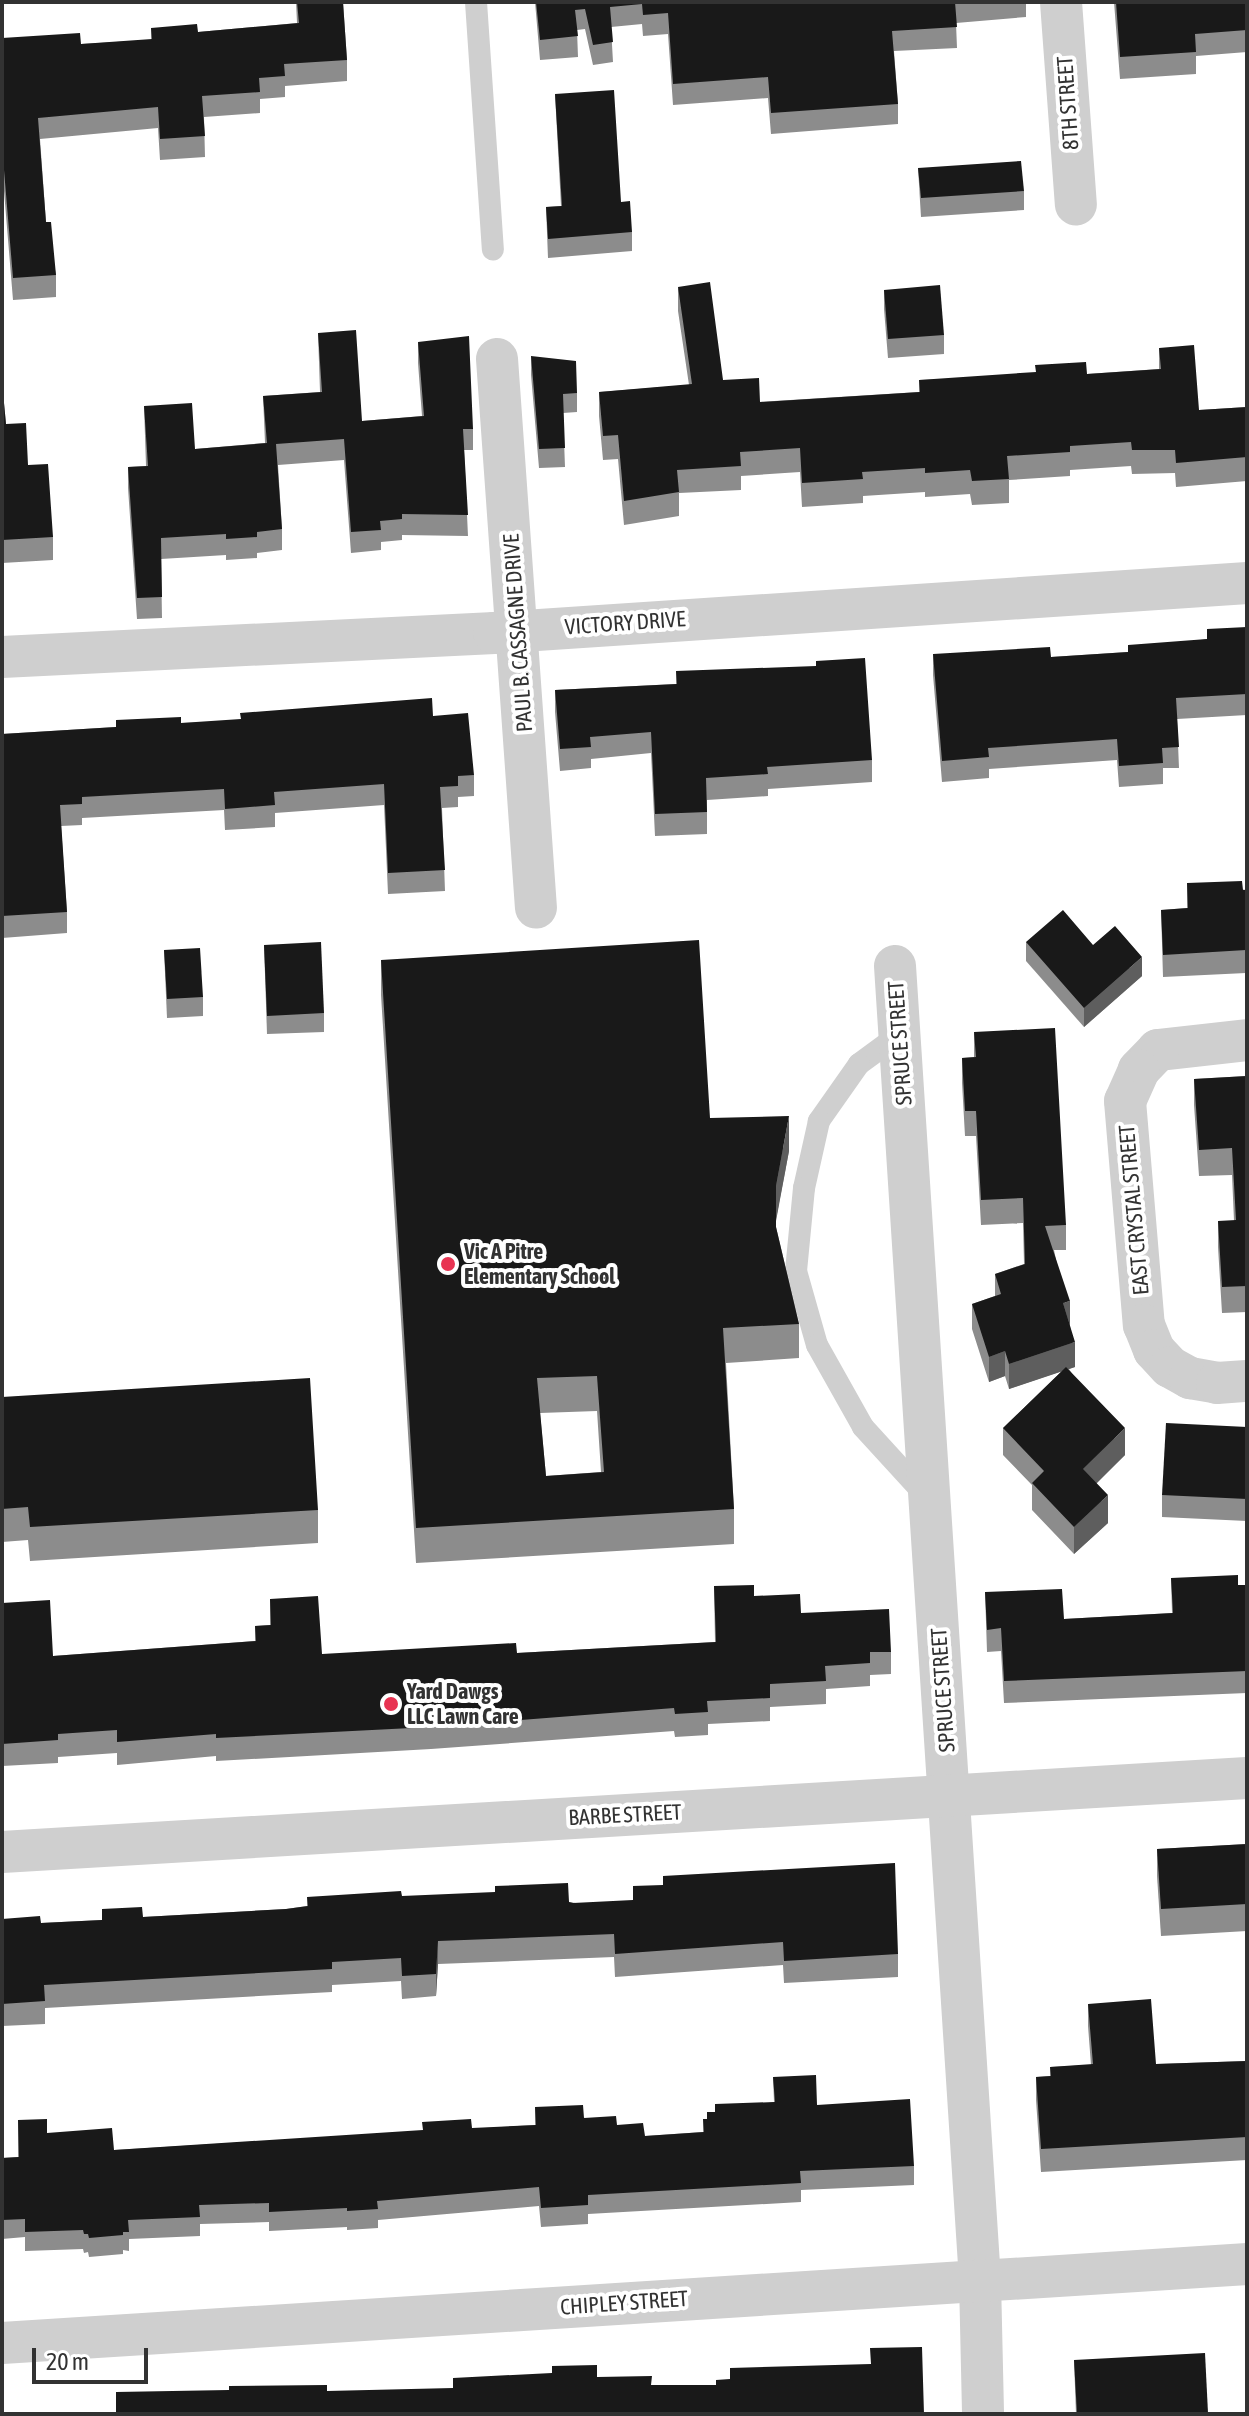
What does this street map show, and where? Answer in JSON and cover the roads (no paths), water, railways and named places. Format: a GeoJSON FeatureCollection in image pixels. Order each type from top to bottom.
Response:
{"type":"FeatureCollection","features":[{"type":"Feature","properties":{"kind":"street","name":"8TH STREET"},"geometry":{"type":"LineString","coordinates":[[1061,2],[1076,204]]}},
{"type":"Feature","properties":{"kind":"street","name":"PAUL B. CASSAGNE DRIVE"},"geometry":{"type":"LineString","coordinates":[[497,359],[536,908]]}},
{"type":"Feature","properties":{"kind":"street","name":"VICTORY DRIVE"},"geometry":{"type":"LineString","coordinates":[[2,657],[518,630],[1247,583]]}},
{"type":"Feature","properties":{"kind":"street","name":"SPRUCE STREET"},"geometry":{"type":"LineString","coordinates":[[895,966],[980,2280],[983,2414]]}},
{"type":"Feature","properties":{"kind":"street","name":"EAST CRYSTAL STREET"},"geometry":{"type":"LineString","coordinates":[[1247,1040],[1158,1050],[1139,1070],[1125,1101],[1144,1325],[1154,1350],[1170,1367],[1190,1378],[1217,1383],[1247,1381]]}},
{"type":"Feature","properties":{"kind":"street","name":"BARBE STREET"},"geometry":{"type":"LineString","coordinates":[[2,1852],[1247,1778]]}},
{"type":"Feature","properties":{"kind":"street","name":"CHIPLEY STREET"},"geometry":{"type":"LineString","coordinates":[[2,2343],[1247,2264]]}},
{"type":"Feature","properties":{"kind":"lane"},"geometry":{"type":"LineString","coordinates":[[476,2],[493,249]]}},
{"type":"Feature","properties":{"kind":"lane"},"geometry":{"type":"LineString","coordinates":[[900,1034],[859,1064],[819,1121],[804,1188],[796,1271],[817,1345],[863,1427],[931,1501]]}},
{"type":"Feature","properties":{"kind":"place","name":"Vic A Pitre Elementary School"},"geometry":{"type":"Point","coordinates":[448,1264]}},
{"type":"Feature","properties":{"kind":"place","name":"Yard Dawgs LLC Lawn Care"},"geometry":{"type":"Point","coordinates":[391,1704]}}]}
